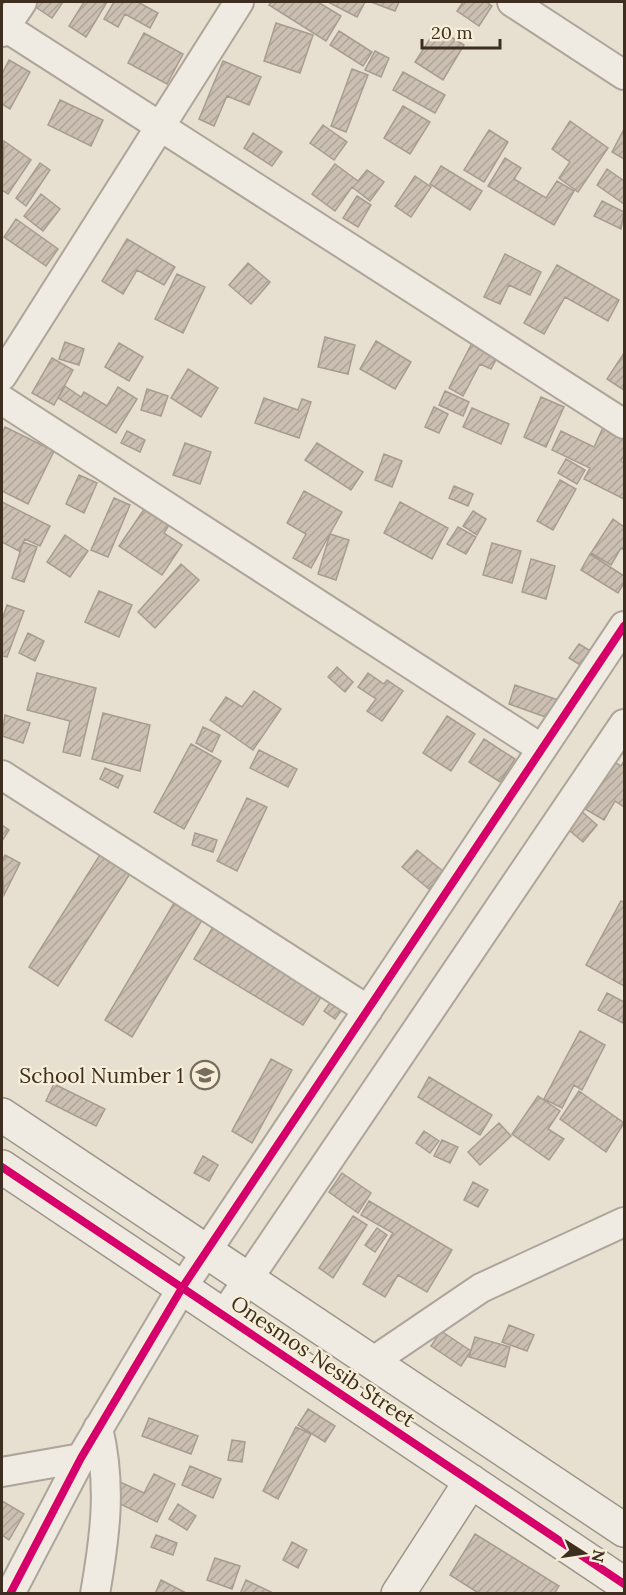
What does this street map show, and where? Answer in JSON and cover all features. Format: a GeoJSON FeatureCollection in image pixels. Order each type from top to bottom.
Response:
{"type":"FeatureCollection","features":[{"type":"Feature","properties":{"kind":"street"},"geometry":{"type":"LineString","coordinates":[[22,2],[3,28],[624,424]]}},
{"type":"Feature","properties":{"kind":"street"},"geometry":{"type":"LineString","coordinates":[[2,376],[239,2]]}},
{"type":"Feature","properties":{"kind":"street"},"geometry":{"type":"LineString","coordinates":[[512,2],[624,75]]}},
{"type":"Feature","properties":{"kind":"street"},"geometry":{"type":"LineString","coordinates":[[2,400],[542,749]]}},
{"type":"Feature","properties":{"kind":"street"},"geometry":{"type":"LineString","coordinates":[[10,1593],[81,1458],[182,1288],[624,626]]}},
{"type":"Feature","properties":{"kind":"street"},"geometry":{"type":"LineString","coordinates":[[223,1316],[624,724]]}},
{"type":"Feature","properties":{"kind":"street"},"geometry":{"type":"LineString","coordinates":[[2,776],[368,1010]]}},
{"type":"Feature","properties":{"kind":"street","name":"Onesmos Nesib Street"},"geometry":{"type":"LineString","coordinates":[[2,1115],[624,1530]]}},
{"type":"Feature","properties":{"kind":"street","name":"Onesmos Nesib Street"},"geometry":{"type":"LineString","coordinates":[[2,1167],[624,1584]]}},
{"type":"Feature","properties":{"kind":"street"},"geometry":{"type":"LineString","coordinates":[[372,1362],[481,1288],[624,1222]]}},
{"type":"Feature","properties":{"kind":"street"},"geometry":{"type":"LineString","coordinates":[[95,1593],[105,1539],[107,1491],[105,1457],[98,1428]]}},
{"type":"Feature","properties":{"kind":"street"},"geometry":{"type":"LineString","coordinates":[[2,1472],[81,1458]]}},
{"type":"Feature","properties":{"kind":"street"},"geometry":{"type":"LineString","coordinates":[[398,1593],[471,1481]]}},
{"type":"Feature","properties":{"kind":"building"},"geometry":{"type":"Polygon","coordinates":[[[38,2],[63,2],[52,18],[34,6],[38,2]]]}},
{"type":"Feature","properties":{"kind":"building"},"geometry":{"type":"Polygon","coordinates":[[[84,2],[107,2],[86,37],[69,26],[84,2]]]}},
{"type":"Feature","properties":{"kind":"building"},"geometry":{"type":"Polygon","coordinates":[[[114,2],[138,2],[158,13],[150,28],[125,14],[118,27],[104,19],[114,2]]]}},
{"type":"Feature","properties":{"kind":"building"},"geometry":{"type":"Polygon","coordinates":[[[271,2],[318,2],[341,16],[326,41],[269,5],[271,2]]]}},
{"type":"Feature","properties":{"kind":"building"},"geometry":{"type":"Polygon","coordinates":[[[328,2],[365,2],[357,17],[328,2]]]}},
{"type":"Feature","properties":{"kind":"building"},"geometry":{"type":"Polygon","coordinates":[[[371,2],[399,2],[395,11],[371,2]]]}},
{"type":"Feature","properties":{"kind":"building"},"geometry":{"type":"Polygon","coordinates":[[[463,2],[486,2],[492,6],[479,26],[457,11],[463,2]]]}},
{"type":"Feature","properties":{"kind":"building"},"geometry":{"type":"Polygon","coordinates":[[[276,23],[313,35],[300,73],[264,61],[276,23]]]}},
{"type":"Feature","properties":{"kind":"building"},"geometry":{"type":"Polygon","coordinates":[[[437,28],[464,45],[443,80],[415,62],[437,28]]]}},
{"type":"Feature","properties":{"kind":"building"},"geometry":{"type":"Polygon","coordinates":[[[339,31],[372,52],[363,66],[330,45],[339,31]]]}},
{"type":"Feature","properties":{"kind":"building"},"geometry":{"type":"Polygon","coordinates":[[[144,33],[183,54],[167,84],[128,63],[144,33]]]}},
{"type":"Feature","properties":{"kind":"building"},"geometry":{"type":"Polygon","coordinates":[[[375,51],[389,58],[381,77],[365,70],[375,51]]]}},
{"type":"Feature","properties":{"kind":"building"},"geometry":{"type":"Polygon","coordinates":[[[9,60],[30,72],[10,109],[2,104],[2,74],[9,60]]]}},
{"type":"Feature","properties":{"kind":"building"},"geometry":{"type":"Polygon","coordinates":[[[223,61],[261,77],[249,105],[227,96],[214,126],[199,119],[223,61]]]}},
{"type":"Feature","properties":{"kind":"building"},"geometry":{"type":"Polygon","coordinates":[[[352,69],[368,75],[346,132],[331,126],[352,69]]]}},
{"type":"Feature","properties":{"kind":"building"},"geometry":{"type":"Polygon","coordinates":[[[403,72],[445,95],[435,113],[393,90],[403,72]]]}},
{"type":"Feature","properties":{"kind":"building"},"geometry":{"type":"Polygon","coordinates":[[[60,100],[103,120],[91,146],[48,125],[60,100]]]}},
{"type":"Feature","properties":{"kind":"building"},"geometry":{"type":"Polygon","coordinates":[[[403,106],[430,122],[410,154],[384,138],[403,106]]]}},
{"type":"Feature","properties":{"kind":"building"},"geometry":{"type":"Polygon","coordinates":[[[570,121],[608,148],[578,192],[559,178],[570,162],[552,149],[570,121]]]}},
{"type":"Feature","properties":{"kind":"building"},"geometry":{"type":"Polygon","coordinates":[[[323,125],[347,142],[334,160],[310,143],[323,125]]]}},
{"type":"Feature","properties":{"kind":"building"},"geometry":{"type":"Polygon","coordinates":[[[624,129],[624,159],[612,152],[624,129]]]}},
{"type":"Feature","properties":{"kind":"building"},"geometry":{"type":"Polygon","coordinates":[[[489,130],[508,142],[484,182],[464,170],[489,130]]]}},
{"type":"Feature","properties":{"kind":"building"},"geometry":{"type":"Polygon","coordinates":[[[253,133],[282,152],[272,166],[244,148],[253,133]]]}},
{"type":"Feature","properties":{"kind":"building"},"geometry":{"type":"Polygon","coordinates":[[[4,141],[31,160],[8,194],[2,190],[4,141]]]}},
{"type":"Feature","properties":{"kind":"building"},"geometry":{"type":"Polygon","coordinates":[[[505,158],[521,168],[514,179],[546,198],[557,181],[574,191],[554,225],[488,186],[505,158]]]}},
{"type":"Feature","properties":{"kind":"building"},"geometry":{"type":"Polygon","coordinates":[[[40,163],[50,170],[26,206],[16,198],[40,163]]]}},
{"type":"Feature","properties":{"kind":"building"},"geometry":{"type":"Polygon","coordinates":[[[335,164],[358,181],[367,170],[384,182],[370,201],[352,187],[335,211],[312,194],[335,164]]]}},
{"type":"Feature","properties":{"kind":"building"},"geometry":{"type":"Polygon","coordinates":[[[441,166],[482,191],[470,210],[430,184],[441,166]]]}},
{"type":"Feature","properties":{"kind":"building"},"geometry":{"type":"Polygon","coordinates":[[[607,169],[624,181],[624,204],[597,185],[607,169]]]}},
{"type":"Feature","properties":{"kind":"building"},"geometry":{"type":"Polygon","coordinates":[[[415,176],[431,187],[411,217],[395,206],[415,176]]]}},
{"type":"Feature","properties":{"kind":"building"},"geometry":{"type":"Polygon","coordinates":[[[41,194],[60,209],[43,231],[24,216],[41,194]]]}},
{"type":"Feature","properties":{"kind":"building"},"geometry":{"type":"Polygon","coordinates":[[[357,196],[371,205],[358,227],[343,218],[357,196]]]}},
{"type":"Feature","properties":{"kind":"building"},"geometry":{"type":"Polygon","coordinates":[[[602,201],[624,212],[621,229],[594,216],[602,201]]]}},
{"type":"Feature","properties":{"kind":"building"},"geometry":{"type":"Polygon","coordinates":[[[16,219],[58,249],[46,266],[4,237],[16,219]]]}},
{"type":"Feature","properties":{"kind":"building"},"geometry":{"type":"Polygon","coordinates":[[[127,239],[175,267],[164,285],[137,270],[123,294],[102,281],[127,239]]]}},
{"type":"Feature","properties":{"kind":"building"},"geometry":{"type":"Polygon","coordinates":[[[505,254],[541,272],[530,295],[509,285],[500,304],[484,297],[505,254]]]}},
{"type":"Feature","properties":{"kind":"building"},"geometry":{"type":"Polygon","coordinates":[[[248,263],[270,282],[251,304],[229,285],[248,263]]]}},
{"type":"Feature","properties":{"kind":"building"},"geometry":{"type":"Polygon","coordinates":[[[557,265],[619,300],[608,321],[565,297],[544,334],[524,323],[557,265]]]}},
{"type":"Feature","properties":{"kind":"building"},"geometry":{"type":"Polygon","coordinates":[[[177,274],[205,287],[183,333],[155,319],[177,274]]]}},
{"type":"Feature","properties":{"kind":"building"},"geometry":{"type":"Polygon","coordinates":[[[325,337],[355,345],[348,374],[318,367],[325,337]]]}},
{"type":"Feature","properties":{"kind":"building"},"geometry":{"type":"Polygon","coordinates":[[[474,339],[500,352],[491,369],[480,364],[463,396],[449,388],[474,339]]]}},
{"type":"Feature","properties":{"kind":"building"},"geometry":{"type":"Polygon","coordinates":[[[376,341],[411,362],[395,389],[360,369],[376,341]]]}},
{"type":"Feature","properties":{"kind":"building"},"geometry":{"type":"Polygon","coordinates":[[[65,342],[84,349],[79,365],[59,359],[65,342]]]}},
{"type":"Feature","properties":{"kind":"building"},"geometry":{"type":"Polygon","coordinates":[[[119,343],[143,357],[129,381],[105,367],[119,343]]]}},
{"type":"Feature","properties":{"kind":"building"},"geometry":{"type":"Polygon","coordinates":[[[624,353],[624,390],[607,379],[624,353]]]}},
{"type":"Feature","properties":{"kind":"building"},"geometry":{"type":"Polygon","coordinates":[[[52,358],[73,370],[54,405],[32,393],[52,358]]]}},
{"type":"Feature","properties":{"kind":"building"},"geometry":{"type":"Polygon","coordinates":[[[188,369],[218,388],[201,417],[171,398],[188,369]]]}},
{"type":"Feature","properties":{"kind":"building"},"geometry":{"type":"Polygon","coordinates":[[[65,386],[81,397],[84,392],[107,406],[118,387],[137,399],[116,433],[58,398],[65,386]]]}},
{"type":"Feature","properties":{"kind":"building"},"geometry":{"type":"Polygon","coordinates":[[[147,389],[168,396],[161,416],[141,410],[147,389]]]}},
{"type":"Feature","properties":{"kind":"building"},"geometry":{"type":"Polygon","coordinates":[[[445,391],[469,402],[463,416],[439,405],[445,391]]]}},
{"type":"Feature","properties":{"kind":"building"},"geometry":{"type":"Polygon","coordinates":[[[541,397],[564,407],[546,447],[524,437],[541,397]]]}},
{"type":"Feature","properties":{"kind":"building"},"geometry":{"type":"Polygon","coordinates":[[[264,398],[298,410],[302,399],[311,402],[299,438],[255,423],[264,398]]]}},
{"type":"Feature","properties":{"kind":"building"},"geometry":{"type":"Polygon","coordinates":[[[613,406],[624,412],[624,455],[621,461],[624,463],[624,499],[584,479],[590,468],[552,450],[561,431],[594,447],[613,406]]]}},
{"type":"Feature","properties":{"kind":"building"},"geometry":{"type":"Polygon","coordinates":[[[434,407],[448,414],[439,433],[425,427],[434,407]]]}},
{"type":"Feature","properties":{"kind":"building"},"geometry":{"type":"Polygon","coordinates":[[[472,408],[509,424],[501,444],[463,427],[472,408]]]}},
{"type":"Feature","properties":{"kind":"building"},"geometry":{"type":"Polygon","coordinates":[[[5,427],[54,451],[28,504],[2,491],[2,434],[5,427]]]}},
{"type":"Feature","properties":{"kind":"building"},"geometry":{"type":"Polygon","coordinates":[[[127,431],[145,440],[140,452],[121,443],[127,431]]]}},
{"type":"Feature","properties":{"kind":"building"},"geometry":{"type":"Polygon","coordinates":[[[185,443],[211,452],[200,484],[173,475],[185,443]]]}},
{"type":"Feature","properties":{"kind":"building"},"geometry":{"type":"Polygon","coordinates":[[[317,443],[363,472],[351,490],[305,460],[317,443]]]}},
{"type":"Feature","properties":{"kind":"building"},"geometry":{"type":"Polygon","coordinates":[[[384,454],[402,461],[392,487],[375,480],[384,454]]]}},
{"type":"Feature","properties":{"kind":"building"},"geometry":{"type":"Polygon","coordinates":[[[566,459],[585,470],[577,484],[558,473],[566,459]]]}},
{"type":"Feature","properties":{"kind":"building"},"geometry":{"type":"Polygon","coordinates":[[[79,475],[97,483],[84,513],[66,504],[79,475]]]}},
{"type":"Feature","properties":{"kind":"building"},"geometry":{"type":"Polygon","coordinates":[[[560,480],[576,489],[553,530],[537,521],[560,480]]]}},
{"type":"Feature","properties":{"kind":"building"},"geometry":{"type":"Polygon","coordinates":[[[454,486],[473,494],[468,506],[449,498],[454,486]]]}},
{"type":"Feature","properties":{"kind":"building"},"geometry":{"type":"Polygon","coordinates":[[[304,491],[342,512],[311,568],[293,558],[306,534],[287,523],[304,491]]]}},
{"type":"Feature","properties":{"kind":"building"},"geometry":{"type":"Polygon","coordinates":[[[114,498],[130,505],[108,557],[91,550],[114,498]]]}},
{"type":"Feature","properties":{"kind":"building"},"geometry":{"type":"Polygon","coordinates":[[[2,502],[50,526],[40,546],[25,539],[19,551],[2,542],[2,502]]]}},
{"type":"Feature","properties":{"kind":"building"},"geometry":{"type":"Polygon","coordinates":[[[400,502],[448,528],[432,559],[384,533],[400,502]]]}},
{"type":"Feature","properties":{"kind":"building"},"geometry":{"type":"Polygon","coordinates":[[[145,508],[169,525],[164,533],[182,545],[162,575],[119,546],[145,508]]]}},
{"type":"Feature","properties":{"kind":"building"},"geometry":{"type":"Polygon","coordinates":[[[473,511],[486,519],[477,535],[463,526],[473,511]]]}},
{"type":"Feature","properties":{"kind":"building"},"geometry":{"type":"Polygon","coordinates":[[[613,519],[624,527],[624,550],[621,548],[611,565],[591,553],[613,519]]]}},
{"type":"Feature","properties":{"kind":"building"},"geometry":{"type":"Polygon","coordinates":[[[458,527],[476,537],[466,554],[447,544],[458,527]]]}},
{"type":"Feature","properties":{"kind":"building"},"geometry":{"type":"Polygon","coordinates":[[[330,534],[349,540],[336,580],[318,574],[330,534]]]}},
{"type":"Feature","properties":{"kind":"building"},"geometry":{"type":"Polygon","coordinates":[[[65,535],[88,551],[70,577],[47,562],[65,535]]]}},
{"type":"Feature","properties":{"kind":"building"},"geometry":{"type":"Polygon","coordinates":[[[23,542],[37,547],[24,582],[12,578],[23,542]]]}},
{"type":"Feature","properties":{"kind":"building"},"geometry":{"type":"Polygon","coordinates":[[[492,543],[521,551],[512,583],[483,575],[492,543]]]}},
{"type":"Feature","properties":{"kind":"building"},"geometry":{"type":"Polygon","coordinates":[[[590,554],[624,576],[624,583],[618,593],[581,570],[590,554]]]}},
{"type":"Feature","properties":{"kind":"building"},"geometry":{"type":"Polygon","coordinates":[[[531,559],[555,566],[546,599],[522,592],[531,559]]]}},
{"type":"Feature","properties":{"kind":"building"},"geometry":{"type":"Polygon","coordinates":[[[181,564],[199,580],[155,628],[138,612],[181,564]]]}},
{"type":"Feature","properties":{"kind":"building"},"geometry":{"type":"Polygon","coordinates":[[[99,591],[132,605],[119,637],[85,622],[99,591]]]}},
{"type":"Feature","properties":{"kind":"building"},"geometry":{"type":"Polygon","coordinates":[[[7,605],[24,611],[7,657],[2,656],[2,620],[7,605]]]}},
{"type":"Feature","properties":{"kind":"building"},"geometry":{"type":"Polygon","coordinates":[[[28,633],[44,641],[35,661],[19,653],[28,633]]]}},
{"type":"Feature","properties":{"kind":"building"},"geometry":{"type":"Polygon","coordinates":[[[579,644],[594,653],[585,668],[569,658],[579,644]]]}},
{"type":"Feature","properties":{"kind":"building"},"geometry":{"type":"Polygon","coordinates":[[[337,667],[353,682],[345,692],[328,677],[337,667]]]}},
{"type":"Feature","properties":{"kind":"building"},"geometry":{"type":"Polygon","coordinates":[[[37,673],[96,688],[80,756],[63,752],[70,721],[27,710],[37,673]]]}},
{"type":"Feature","properties":{"kind":"building"},"geometry":{"type":"Polygon","coordinates":[[[368,673],[384,684],[387,680],[403,691],[382,721],[367,711],[376,699],[358,687],[368,673]]]}},
{"type":"Feature","properties":{"kind":"building"},"geometry":{"type":"Polygon","coordinates":[[[515,685],[561,701],[554,720],[509,704],[515,685]]]}},
{"type":"Feature","properties":{"kind":"building"},"geometry":{"type":"Polygon","coordinates":[[[254,691],[281,709],[253,750],[210,720],[226,697],[242,707],[254,691]]]}},
{"type":"Feature","properties":{"kind":"building"},"geometry":{"type":"Polygon","coordinates":[[[103,713],[150,725],[140,771],[92,759],[103,713]]]}},
{"type":"Feature","properties":{"kind":"building"},"geometry":{"type":"Polygon","coordinates":[[[5,715],[30,723],[23,743],[2,736],[5,715]]]}},
{"type":"Feature","properties":{"kind":"building"},"geometry":{"type":"Polygon","coordinates":[[[447,716],[475,734],[451,771],[423,753],[447,716]]]}},
{"type":"Feature","properties":{"kind":"building"},"geometry":{"type":"Polygon","coordinates":[[[203,727],[220,735],[212,752],[196,743],[203,727]]]}},
{"type":"Feature","properties":{"kind":"building"},"geometry":{"type":"Polygon","coordinates":[[[484,739],[515,759],[500,782],[469,762],[484,739]]]}},
{"type":"Feature","properties":{"kind":"building"},"geometry":{"type":"Polygon","coordinates":[[[191,744],[221,761],[184,829],[154,812],[191,744]]]}},
{"type":"Feature","properties":{"kind":"building"},"geometry":{"type":"Polygon","coordinates":[[[259,750],[297,769],[288,787],[250,768],[259,750]]]}},
{"type":"Feature","properties":{"kind":"building"},"geometry":{"type":"Polygon","coordinates":[[[601,754],[621,766],[624,761],[624,807],[615,801],[604,820],[573,802],[601,754]]]}},
{"type":"Feature","properties":{"kind":"building"},"geometry":{"type":"Polygon","coordinates":[[[105,768],[123,776],[118,788],[100,779],[105,768]]]}},
{"type":"Feature","properties":{"kind":"building"},"geometry":{"type":"Polygon","coordinates":[[[247,798],[267,807],[237,871],[217,861],[247,798]]]}},
{"type":"Feature","properties":{"kind":"building"},"geometry":{"type":"Polygon","coordinates":[[[572,803],[597,825],[583,842],[557,820],[572,803]]]}},
{"type":"Feature","properties":{"kind":"building"},"geometry":{"type":"Polygon","coordinates":[[[2,825],[9,830],[2,841],[2,825]]]}},
{"type":"Feature","properties":{"kind":"building"},"geometry":{"type":"Polygon","coordinates":[[[195,833],[217,840],[213,852],[192,845],[195,833]]]}},
{"type":"Feature","properties":{"kind":"building"},"geometry":{"type":"Polygon","coordinates":[[[103,850],[133,869],[58,986],[29,967],[103,850]]]}},
{"type":"Feature","properties":{"kind":"building"},"geometry":{"type":"Polygon","coordinates":[[[417,850],[444,872],[429,889],[402,867],[417,850]]]}},
{"type":"Feature","properties":{"kind":"building"},"geometry":{"type":"Polygon","coordinates":[[[5,855],[20,863],[4,895],[2,861],[5,855]]]}},
{"type":"Feature","properties":{"kind":"building"},"geometry":{"type":"Polygon","coordinates":[[[177,898],[205,915],[132,1037],[105,1020],[177,898]]]}},
{"type":"Feature","properties":{"kind":"building"},"geometry":{"type":"Polygon","coordinates":[[[621,901],[624,902],[624,986],[586,965],[621,901]]]}},
{"type":"Feature","properties":{"kind":"building"},"geometry":{"type":"Polygon","coordinates":[[[213,927],[323,994],[303,1025],[194,959],[213,927]]]}},
{"type":"Feature","properties":{"kind":"building"},"geometry":{"type":"Polygon","coordinates":[[[607,993],[624,1002],[623,1023],[598,1010],[607,993]]]}},
{"type":"Feature","properties":{"kind":"building"},"geometry":{"type":"Polygon","coordinates":[[[335,996],[346,1004],[335,1019],[324,1011],[335,996]]]}},
{"type":"Feature","properties":{"kind":"building"},"geometry":{"type":"Polygon","coordinates":[[[580,1031],[605,1045],[582,1090],[574,1085],[562,1108],[544,1099],[580,1031]]]}},
{"type":"Feature","properties":{"kind":"building"},"geometry":{"type":"Polygon","coordinates":[[[271,1059],[292,1070],[252,1143],[232,1131],[271,1059]]]}},
{"type":"Feature","properties":{"kind":"building"},"geometry":{"type":"Polygon","coordinates":[[[429,1077],[492,1115],[480,1135],[418,1097],[429,1077]]]}},
{"type":"Feature","properties":{"kind":"building"},"geometry":{"type":"Polygon","coordinates":[[[54,1084],[105,1109],[96,1126],[46,1101],[54,1084]]]}},
{"type":"Feature","properties":{"kind":"building"},"geometry":{"type":"Polygon","coordinates":[[[579,1091],[624,1123],[606,1152],[560,1119],[579,1091]]]}},
{"type":"Feature","properties":{"kind":"building"},"geometry":{"type":"Polygon","coordinates":[[[538,1096],[560,1111],[548,1129],[564,1139],[549,1160],[512,1134],[538,1096]]]}},
{"type":"Feature","properties":{"kind":"building"},"geometry":{"type":"Polygon","coordinates":[[[499,1123],[511,1136],[480,1165],[468,1152],[499,1123]]]}},
{"type":"Feature","properties":{"kind":"building"},"geometry":{"type":"Polygon","coordinates":[[[424,1131],[439,1141],[430,1153],[416,1143],[424,1131]]]}},
{"type":"Feature","properties":{"kind":"building"},"geometry":{"type":"Polygon","coordinates":[[[442,1140],[458,1147],[450,1163],[434,1156],[442,1140]]]}},
{"type":"Feature","properties":{"kind":"building"},"geometry":{"type":"Polygon","coordinates":[[[203,1156],[218,1165],[209,1181],[194,1173],[203,1156]]]}},
{"type":"Feature","properties":{"kind":"building"},"geometry":{"type":"Polygon","coordinates":[[[342,1173],[371,1193],[358,1213],[329,1192],[342,1173]]]}},
{"type":"Feature","properties":{"kind":"building"},"geometry":{"type":"Polygon","coordinates":[[[473,1182],[488,1190],[478,1207],[464,1200],[473,1182]]]}},
{"type":"Feature","properties":{"kind":"building"},"geometry":{"type":"Polygon","coordinates":[[[369,1201],[452,1250],[427,1292],[398,1275],[385,1297],[363,1284],[393,1233],[361,1215],[369,1201]]]}},
{"type":"Feature","properties":{"kind":"building"},"geometry":{"type":"Polygon","coordinates":[[[353,1216],[367,1225],[333,1278],[319,1268],[353,1216]]]}},
{"type":"Feature","properties":{"kind":"building"},"geometry":{"type":"Polygon","coordinates":[[[377,1228],[387,1235],[375,1252],[365,1245],[377,1228]]]}},
{"type":"Feature","properties":{"kind":"building"},"geometry":{"type":"Polygon","coordinates":[[[509,1325],[534,1335],[527,1351],[502,1342],[509,1325]]]}},
{"type":"Feature","properties":{"kind":"building"},"geometry":{"type":"Polygon","coordinates":[[[441,1331],[471,1351],[461,1366],[431,1346],[441,1331]]]}},
{"type":"Feature","properties":{"kind":"building"},"geometry":{"type":"Polygon","coordinates":[[[475,1337],[510,1347],[505,1367],[469,1357],[475,1337]]]}},
{"type":"Feature","properties":{"kind":"building"},"geometry":{"type":"Polygon","coordinates":[[[308,1409],[335,1426],[325,1442],[298,1425],[308,1409]]]}},
{"type":"Feature","properties":{"kind":"building"},"geometry":{"type":"Polygon","coordinates":[[[149,1418],[198,1436],[191,1454],[142,1436],[149,1418]]]}},
{"type":"Feature","properties":{"kind":"building"},"geometry":{"type":"Polygon","coordinates":[[[296,1427],[311,1434],[278,1499],[263,1491],[296,1427]]]}},
{"type":"Feature","properties":{"kind":"building"},"geometry":{"type":"Polygon","coordinates":[[[232,1440],[245,1442],[242,1462],[228,1460],[232,1440]]]}},
{"type":"Feature","properties":{"kind":"building"},"geometry":{"type":"Polygon","coordinates":[[[190,1466],[221,1479],[213,1498],[182,1485],[190,1466]]]}},
{"type":"Feature","properties":{"kind":"building"},"geometry":{"type":"Polygon","coordinates":[[[154,1474],[175,1484],[157,1522],[110,1499],[118,1481],[144,1493],[154,1474]]]}},
{"type":"Feature","properties":{"kind":"building"},"geometry":{"type":"Polygon","coordinates":[[[2,1501],[24,1514],[9,1540],[2,1535],[2,1501]]]}},
{"type":"Feature","properties":{"kind":"building"},"geometry":{"type":"Polygon","coordinates":[[[178,1504],[196,1516],[187,1530],[169,1519],[178,1504]]]}},
{"type":"Feature","properties":{"kind":"building"},"geometry":{"type":"Polygon","coordinates":[[[475,1534],[559,1586],[554,1594],[480,1594],[450,1575],[475,1534]]]}},
{"type":"Feature","properties":{"kind":"building"},"geometry":{"type":"Polygon","coordinates":[[[156,1535],[177,1543],[173,1555],[151,1547],[156,1535]]]}},
{"type":"Feature","properties":{"kind":"building"},"geometry":{"type":"Polygon","coordinates":[[[292,1542],[307,1550],[298,1568],[283,1560],[292,1542]]]}},
{"type":"Feature","properties":{"kind":"building"},"geometry":{"type":"Polygon","coordinates":[[[215,1558],[240,1566],[232,1589],[207,1580],[215,1558]]]}},
{"type":"Feature","properties":{"kind":"building"},"geometry":{"type":"Polygon","coordinates":[[[161,1580],[188,1594],[155,1594],[161,1580]]]}},
{"type":"Feature","properties":{"kind":"building"},"geometry":{"type":"Polygon","coordinates":[[[246,1580],[273,1593],[240,1594],[246,1580]]]}},
{"type":"Feature","properties":{"kind":"cycle path"},"geometry":{"type":"LineString","coordinates":[[10,1594],[81,1458],[182,1288],[624,626]]}},
{"type":"Feature","properties":{"kind":"cycle path"},"geometry":{"type":"LineString","coordinates":[[2,1167],[624,1584]]}},
{"type":"Feature","properties":{"kind":"place","name":"School Number 1"},"geometry":{"type":"Point","coordinates":[205,1075]}}]}
